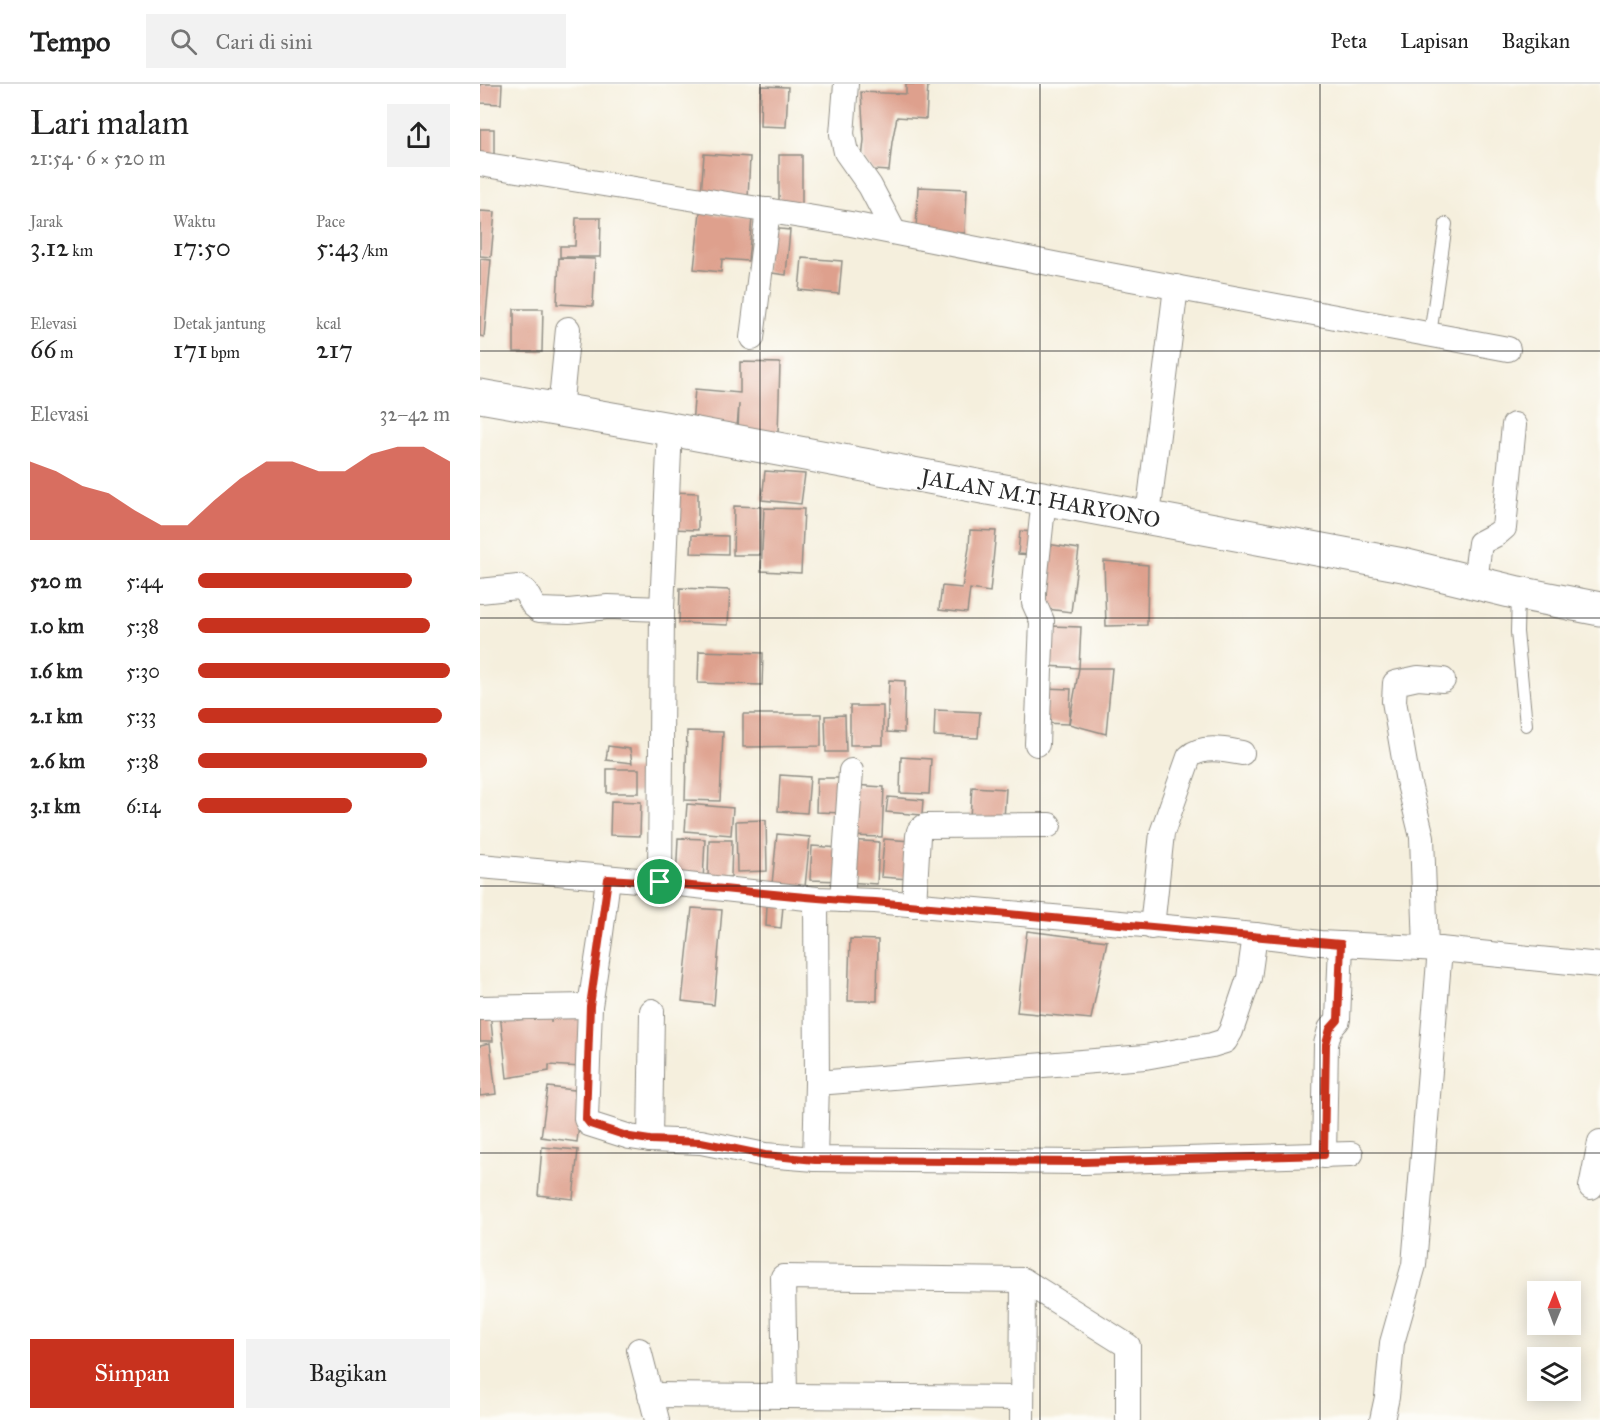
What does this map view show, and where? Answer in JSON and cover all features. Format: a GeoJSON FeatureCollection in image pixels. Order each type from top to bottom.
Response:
{"type":"FeatureCollection","features":[{"type":"Feature","properties":{"kind":"main road","name":"JALAN M.T. HARYONO"},"geometry":{"type":"LineString","coordinates":[[480,396],[1148,516],[1403,565],[1518,593],[1600,609]]}},
{"type":"Feature","properties":{"kind":"street"},"geometry":{"type":"LineString","coordinates":[[846,84],[842,134],[846,152],[870,186],[894,232]]}},
{"type":"Feature","properties":{"kind":"street"},"geometry":{"type":"LineString","coordinates":[[480,164],[894,232],[1508,349]]}},
{"type":"Feature","properties":{"kind":"street"},"geometry":{"type":"LineString","coordinates":[[752,338],[768,210]]}},
{"type":"Feature","properties":{"kind":"street"},"geometry":{"type":"LineString","coordinates":[[1148,516],[1176,287]]}},
{"type":"Feature","properties":{"kind":"street"},"geometry":{"type":"LineString","coordinates":[[560,410],[568,328]]}},
{"type":"Feature","properties":{"kind":"street"},"geometry":{"type":"LineString","coordinates":[[1475,582],[1480,543],[1504,528],[1514,425]]}},
{"type":"Feature","properties":{"kind":"street"},"geometry":{"type":"LineString","coordinates":[[660,882],[662,609],[670,429]]}},
{"type":"Feature","properties":{"kind":"street"},"geometry":{"type":"LineString","coordinates":[[1036,744],[1042,621],[1034,603],[1034,592],[1044,498]]}},
{"type":"Feature","properties":{"kind":"street"},"geometry":{"type":"LineString","coordinates":[[480,591],[518,587],[525,591],[533,605],[539,610],[569,611],[608,607],[662,609]]}},
{"type":"Feature","properties":{"kind":"street"},"geometry":{"type":"LineString","coordinates":[[1382,1420],[1387,1397],[1392,1342],[1414,1265],[1432,949],[1422,837],[1407,776],[1394,701],[1395,683],[1418,678],[1443,680]]}},
{"type":"Feature","properties":{"kind":"street"},"geometry":{"type":"LineString","coordinates":[[1152,927],[1162,833],[1189,757],[1195,751],[1203,750],[1228,750],[1242,753]]}},
{"type":"Feature","properties":{"kind":"street"},"geometry":{"type":"LineString","coordinates":[[842,900],[851,771]]}},
{"type":"Feature","properties":{"kind":"street"},"geometry":{"type":"LineString","coordinates":[[914,905],[918,836],[919,831],[925,826],[1049,825]]}},
{"type":"Feature","properties":{"kind":"street"},"geometry":{"type":"LineString","coordinates":[[480,866],[816,899],[914,905],[1600,965]]}},
{"type":"Feature","properties":{"kind":"street"},"geometry":{"type":"LineString","coordinates":[[608,879],[590,1006],[586,1119],[590,1124],[630,1137],[701,1142],[765,1155],[815,1160],[1083,1162],[1351,1154]]}},
{"type":"Feature","properties":{"kind":"street"},"geometry":{"type":"LineString","coordinates":[[815,1160],[816,899]]}},
{"type":"Feature","properties":{"kind":"street"},"geometry":{"type":"LineString","coordinates":[[817,1083],[1168,1054],[1225,1041],[1231,1031],[1248,978],[1256,935]]}},
{"type":"Feature","properties":{"kind":"street"},"geometry":{"type":"LineString","coordinates":[[1324,1155],[1325,1060],[1330,1029],[1338,1020],[1341,944]]}},
{"type":"Feature","properties":{"kind":"street"},"geometry":{"type":"LineString","coordinates":[[480,1008],[590,1006]]}},
{"type":"Feature","properties":{"kind":"street"},"geometry":{"type":"LineString","coordinates":[[650,1140],[652,1011]]}},
{"type":"Feature","properties":{"kind":"street"},"geometry":{"type":"LineString","coordinates":[[1591,1187],[1600,1142]]}},
{"type":"Feature","properties":{"kind":"street"},"geometry":{"type":"LineString","coordinates":[[785,1396],[783,1277],[1023,1280],[1128,1346],[1128,1420]]}},
{"type":"Feature","properties":{"kind":"street"},"geometry":{"type":"LineString","coordinates":[[650,1395],[785,1396],[1022,1409],[1023,1280]]}},
{"type":"Feature","properties":{"kind":"street"},"geometry":{"type":"LineString","coordinates":[[639,1350],[657,1420]]}},
{"type":"Feature","properties":{"kind":"lane"},"geometry":{"type":"LineString","coordinates":[[1430,335],[1446,224]]}},
{"type":"Feature","properties":{"kind":"lane"},"geometry":{"type":"LineString","coordinates":[[1518,593],[1517,632],[1526,725]]}},
{"type":"Feature","properties":{"kind":"building"},"geometry":{"type":"Polygon","coordinates":[[[480,84],[502,84],[501,104],[480,103],[480,84]]]}},
{"type":"Feature","properties":{"kind":"building"},"geometry":{"type":"Polygon","coordinates":[[[906,84],[928,84],[926,119],[897,117],[889,171],[873,170],[862,159],[864,140],[861,92],[906,94],[906,84]]]}},
{"type":"Feature","properties":{"kind":"building"},"geometry":{"type":"Polygon","coordinates":[[[761,86],[788,87],[786,127],[760,126],[761,86]]]}},
{"type":"Feature","properties":{"kind":"building"},"geometry":{"type":"Polygon","coordinates":[[[480,129],[494,129],[494,155],[480,155],[480,129]]]}},
{"type":"Feature","properties":{"kind":"building"},"geometry":{"type":"Polygon","coordinates":[[[704,154],[750,157],[748,198],[701,195],[704,154]]]}},
{"type":"Feature","properties":{"kind":"building"},"geometry":{"type":"Polygon","coordinates":[[[779,155],[802,155],[802,207],[779,207],[779,155]]]}},
{"type":"Feature","properties":{"kind":"building"},"geometry":{"type":"Polygon","coordinates":[[[918,187],[967,189],[965,233],[916,230],[918,187]]]}},
{"type":"Feature","properties":{"kind":"building"},"geometry":{"type":"Polygon","coordinates":[[[480,211],[495,212],[491,257],[480,256],[480,211]]]}},
{"type":"Feature","properties":{"kind":"building"},"geometry":{"type":"Polygon","coordinates":[[[700,212],[752,218],[748,261],[722,259],[721,272],[694,269],[700,212]]]}},
{"type":"Feature","properties":{"kind":"building"},"geometry":{"type":"Polygon","coordinates":[[[576,218],[601,218],[600,257],[560,257],[560,246],[575,246],[576,218]]]}},
{"type":"Feature","properties":{"kind":"building"},"geometry":{"type":"Polygon","coordinates":[[[769,228],[790,230],[786,275],[765,272],[769,228]]]}},
{"type":"Feature","properties":{"kind":"building"},"geometry":{"type":"Polygon","coordinates":[[[559,258],[595,259],[593,306],[557,304],[559,258]]]}},
{"type":"Feature","properties":{"kind":"building"},"geometry":{"type":"Polygon","coordinates":[[[802,258],[842,261],[839,294],[799,290],[802,258]]]}},
{"type":"Feature","properties":{"kind":"building"},"geometry":{"type":"Polygon","coordinates":[[[480,259],[491,260],[484,337],[480,336],[480,259]]]}},
{"type":"Feature","properties":{"kind":"building"},"geometry":{"type":"Polygon","coordinates":[[[514,309],[543,309],[542,352],[514,352],[514,309]]]}},
{"type":"Feature","properties":{"kind":"building"},"geometry":{"type":"Polygon","coordinates":[[[740,362],[780,363],[778,434],[738,432],[739,404],[737,427],[692,424],[695,389],[740,393],[740,362]]]}},
{"type":"Feature","properties":{"kind":"building"},"geometry":{"type":"Polygon","coordinates":[[[765,471],[805,474],[801,504],[762,500],[765,471]]]}},
{"type":"Feature","properties":{"kind":"building"},"geometry":{"type":"Polygon","coordinates":[[[672,492],[698,493],[698,530],[672,529],[672,492]]]}},
{"type":"Feature","properties":{"kind":"building"},"geometry":{"type":"Polygon","coordinates":[[[734,506],[761,507],[760,555],[733,555],[734,506]]]}},
{"type":"Feature","properties":{"kind":"building"},"geometry":{"type":"Polygon","coordinates":[[[764,508],[804,509],[801,573],[761,571],[764,508]]]}},
{"type":"Feature","properties":{"kind":"building"},"geometry":{"type":"Polygon","coordinates":[[[970,530],[996,531],[990,592],[970,589],[967,613],[939,610],[942,586],[962,588],[970,530]]]}},
{"type":"Feature","properties":{"kind":"building"},"geometry":{"type":"Polygon","coordinates":[[[1020,531],[1035,532],[1033,555],[1018,554],[1020,531]]]}},
{"type":"Feature","properties":{"kind":"building"},"geometry":{"type":"Polygon","coordinates":[[[692,535],[728,536],[728,554],[691,553],[692,535]]]}},
{"type":"Feature","properties":{"kind":"building"},"geometry":{"type":"Polygon","coordinates":[[[1047,544],[1079,549],[1071,612],[1039,608],[1047,544]]]}},
{"type":"Feature","properties":{"kind":"building"},"geometry":{"type":"Polygon","coordinates":[[[1104,561],[1148,565],[1147,625],[1106,626],[1104,561]]]}},
{"type":"Feature","properties":{"kind":"building"},"geometry":{"type":"Polygon","coordinates":[[[680,588],[730,590],[728,625],[679,623],[680,588]]]}},
{"type":"Feature","properties":{"kind":"building"},"geometry":{"type":"Polygon","coordinates":[[[1050,626],[1081,627],[1079,668],[1047,666],[1050,626]]]}},
{"type":"Feature","properties":{"kind":"building"},"geometry":{"type":"Polygon","coordinates":[[[699,651],[763,653],[762,685],[698,683],[699,651]]]}},
{"type":"Feature","properties":{"kind":"building"},"geometry":{"type":"Polygon","coordinates":[[[1079,668],[1112,668],[1106,734],[1069,724],[1079,668]]]}},
{"type":"Feature","properties":{"kind":"building"},"geometry":{"type":"Polygon","coordinates":[[[889,680],[905,681],[904,733],[887,732],[889,680]]]}},
{"type":"Feature","properties":{"kind":"building"},"geometry":{"type":"Polygon","coordinates":[[[1043,688],[1071,689],[1069,724],[1041,723],[1043,688]]]}},
{"type":"Feature","properties":{"kind":"building"},"geometry":{"type":"Polygon","coordinates":[[[850,706],[883,706],[883,745],[850,745],[850,706]]]}},
{"type":"Feature","properties":{"kind":"building"},"geometry":{"type":"Polygon","coordinates":[[[935,710],[980,712],[978,738],[934,736],[935,710]]]}},
{"type":"Feature","properties":{"kind":"building"},"geometry":{"type":"Polygon","coordinates":[[[743,714],[821,714],[821,746],[743,747],[743,714]]]}},
{"type":"Feature","properties":{"kind":"building"},"geometry":{"type":"Polygon","coordinates":[[[845,715],[846,752],[826,752],[825,716],[845,715]]]}},
{"type":"Feature","properties":{"kind":"building"},"geometry":{"type":"Polygon","coordinates":[[[687,731],[723,732],[720,801],[685,800],[687,731]]]}},
{"type":"Feature","properties":{"kind":"building"},"geometry":{"type":"Polygon","coordinates":[[[608,746],[630,749],[632,763],[606,760],[608,746]]]}},
{"type":"Feature","properties":{"kind":"building"},"geometry":{"type":"Polygon","coordinates":[[[901,757],[931,759],[929,794],[900,793],[901,757]]]}},
{"type":"Feature","properties":{"kind":"building"},"geometry":{"type":"Polygon","coordinates":[[[607,769],[639,769],[639,793],[607,793],[607,769]]]}},
{"type":"Feature","properties":{"kind":"building"},"geometry":{"type":"Polygon","coordinates":[[[780,775],[810,777],[807,813],[778,811],[780,775]]]}},
{"type":"Feature","properties":{"kind":"building"},"geometry":{"type":"Polygon","coordinates":[[[817,778],[845,778],[845,813],[816,812],[817,778]]]}},
{"type":"Feature","properties":{"kind":"building"},"geometry":{"type":"Polygon","coordinates":[[[852,785],[884,787],[882,837],[850,836],[852,785]]]}},
{"type":"Feature","properties":{"kind":"building"},"geometry":{"type":"Polygon","coordinates":[[[972,787],[1006,789],[1004,819],[970,817],[972,787]]]}},
{"type":"Feature","properties":{"kind":"building"},"geometry":{"type":"Polygon","coordinates":[[[888,797],[923,800],[922,815],[886,812],[888,797]]]}},
{"type":"Feature","properties":{"kind":"building"},"geometry":{"type":"Polygon","coordinates":[[[611,801],[641,802],[640,836],[610,835],[611,801]]]}},
{"type":"Feature","properties":{"kind":"building"},"geometry":{"type":"Polygon","coordinates":[[[687,804],[733,808],[731,835],[685,831],[687,804]]]}},
{"type":"Feature","properties":{"kind":"building"},"geometry":{"type":"Polygon","coordinates":[[[766,820],[767,871],[737,872],[736,821],[766,820]]]}},
{"type":"Feature","properties":{"kind":"building"},"geometry":{"type":"Polygon","coordinates":[[[777,834],[810,837],[805,887],[772,884],[777,834]]]}},
{"type":"Feature","properties":{"kind":"building"},"geometry":{"type":"Polygon","coordinates":[[[678,838],[705,839],[703,882],[676,881],[678,838]]]}},
{"type":"Feature","properties":{"kind":"building"},"geometry":{"type":"Polygon","coordinates":[[[884,839],[911,841],[909,879],[881,877],[884,839]]]}},
{"type":"Feature","properties":{"kind":"building"},"geometry":{"type":"Polygon","coordinates":[[[709,840],[732,840],[731,877],[708,877],[709,840]]]}},
{"type":"Feature","properties":{"kind":"building"},"geometry":{"type":"Polygon","coordinates":[[[847,840],[879,842],[877,884],[844,882],[847,840]]]}},
{"type":"Feature","properties":{"kind":"building"},"geometry":{"type":"Polygon","coordinates":[[[812,846],[841,848],[840,881],[810,880],[812,846]]]}},
{"type":"Feature","properties":{"kind":"building"},"geometry":{"type":"Polygon","coordinates":[[[767,905],[783,906],[781,928],[766,926],[767,905]]]}},
{"type":"Feature","properties":{"kind":"building"},"geometry":{"type":"Polygon","coordinates":[[[692,908],[722,910],[714,1005],[682,1001],[692,908]]]}},
{"type":"Feature","properties":{"kind":"building"},"geometry":{"type":"Polygon","coordinates":[[[1027,931],[1107,941],[1091,1019],[1017,1012],[1027,931]]]}},
{"type":"Feature","properties":{"kind":"building"},"geometry":{"type":"Polygon","coordinates":[[[850,939],[878,940],[877,1001],[848,1001],[850,939]]]}},
{"type":"Feature","properties":{"kind":"building"},"geometry":{"type":"Polygon","coordinates":[[[552,1009],[585,1011],[582,1067],[549,1065],[549,1071],[507,1078],[500,1013],[517,1012],[517,1020],[551,1017],[551,1023],[552,1009]]]}},
{"type":"Feature","properties":{"kind":"building"},"geometry":{"type":"Polygon","coordinates":[[[490,1012],[493,1041],[480,1041],[480,1013],[490,1012]]]}},
{"type":"Feature","properties":{"kind":"building"},"geometry":{"type":"Polygon","coordinates":[[[490,1043],[496,1094],[480,1096],[480,1045],[490,1043]]]}},
{"type":"Feature","properties":{"kind":"building"},"geometry":{"type":"Polygon","coordinates":[[[548,1087],[583,1091],[577,1142],[541,1137],[548,1087]]]}},
{"type":"Feature","properties":{"kind":"building"},"geometry":{"type":"Polygon","coordinates":[[[542,1147],[578,1150],[573,1199],[538,1195],[542,1147]]]}},
{"type":"Feature","properties":{"kind":"route"},"geometry":{"type":"LineString","coordinates":[[608,879],[660,882],[816,899],[875,902],[1341,944],[1338,1020],[1330,1029],[1326,1044],[1324,1155],[1083,1162],[815,1160],[765,1155],[701,1142],[630,1137],[590,1124],[586,1119],[590,1006],[608,879]]}}]}
